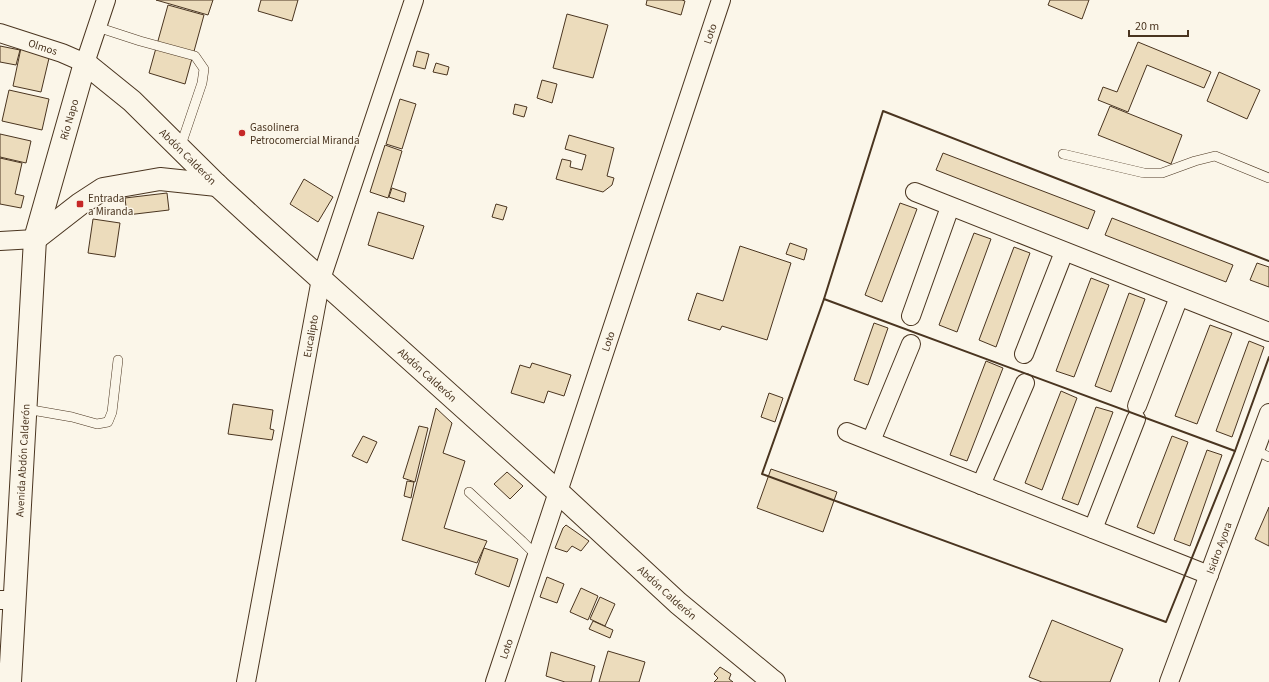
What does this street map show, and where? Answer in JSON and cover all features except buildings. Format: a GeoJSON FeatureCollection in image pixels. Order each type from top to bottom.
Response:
{"type":"FeatureCollection","features":[{"type":"Feature","properties":{"kind":"street","name":"Río Napo"},"geometry":{"type":"LineString","coordinates":[[35,239],[85,63],[106,0]]}},
{"type":"Feature","properties":{"kind":"street","name":"Eucalipto"},"geometry":{"type":"LineString","coordinates":[[246,682],[321,279],[414,0]]}},
{"type":"Feature","properties":{"kind":"street","name":"Loto"},"geometry":{"type":"LineString","coordinates":[[495,682],[721,0]]}},
{"type":"Feature","properties":{"kind":"street","name":"Olmos"},"geometry":{"type":"LineString","coordinates":[[0,33],[62,53],[85,63]]}},
{"type":"Feature","properties":{"kind":"street","name":"Abdón Calderón"},"geometry":{"type":"LineString","coordinates":[[85,63],[132,100],[217,185],[558,492],[678,603],[774,682]]}},
{"type":"Feature","properties":{"kind":"street"},"geometry":{"type":"LineString","coordinates":[[0,241],[35,239],[80,204],[103,189],[160,179],[217,185]]}},
{"type":"Feature","properties":{"kind":"street"},"geometry":{"type":"LineString","coordinates":[[915,192],[1269,332]]}},
{"type":"Feature","properties":{"kind":"street"},"geometry":{"type":"LineString","coordinates":[[911,316],[950,207]]}},
{"type":"Feature","properties":{"kind":"street","name":"Avenida Abdón Calderón"},"geometry":{"type":"LineString","coordinates":[[10,682],[7,600],[26,410],[35,239]]}},
{"type":"Feature","properties":{"kind":"street"},"geometry":{"type":"LineString","coordinates":[[1024,354],[1064,252]]}},
{"type":"Feature","properties":{"kind":"street"},"geometry":{"type":"LineString","coordinates":[[1093,529],[1179,297]]}},
{"type":"Feature","properties":{"kind":"street"},"geometry":{"type":"LineString","coordinates":[[871,441],[911,344]]}},
{"type":"Feature","properties":{"kind":"street"},"geometry":{"type":"LineString","coordinates":[[981,485],[1025,383]]}},
{"type":"Feature","properties":{"kind":"street","name":"Isidro Ayora"},"geometry":{"type":"LineString","coordinates":[[1169,682],[1209,575],[1262,453],[1269,413]]}},
{"type":"Feature","properties":{"kind":"street"},"geometry":{"type":"LineString","coordinates":[[847,432],[1209,575]]}},
{"type":"Feature","properties":{"kind":"lane"},"geometry":{"type":"LineString","coordinates":[[97,27],[140,41],[195,56],[204,69],[202,83],[180,148]]}},
{"type":"Feature","properties":{"kind":"lane"},"geometry":{"type":"LineString","coordinates":[[1063,154],[1144,173],[1162,173],[1195,160],[1215,156],[1269,178]]}},
{"type":"Feature","properties":{"kind":"lane"},"geometry":{"type":"LineString","coordinates":[[26,410],[72,417],[97,424],[108,422],[112,412],[118,360]]}},
{"type":"Feature","properties":{"kind":"lane"},"geometry":{"type":"LineString","coordinates":[[469,492],[537,556]]}},
{"type":"Feature","properties":{"kind":"wall"},"geometry":{"type":"LineString","coordinates":[[824,299],[883,111],[1269,261]]}},
{"type":"Feature","properties":{"kind":"wall"},"geometry":{"type":"LineString","coordinates":[[824,299],[1235,451],[1166,622],[762,474],[824,299]]}},
{"type":"Feature","properties":{"kind":"wall"},"geometry":{"type":"LineString","coordinates":[[1235,451],[1269,357]]}},
{"type":"Feature","properties":{"kind":"place","name":"Gasolinera Petrocomercial Miranda"},"geometry":{"type":"Point","coordinates":[242,133]}},
{"type":"Feature","properties":{"kind":"place","name":"Entrada a Miranda"},"geometry":{"type":"Point","coordinates":[80,204]}}]}
